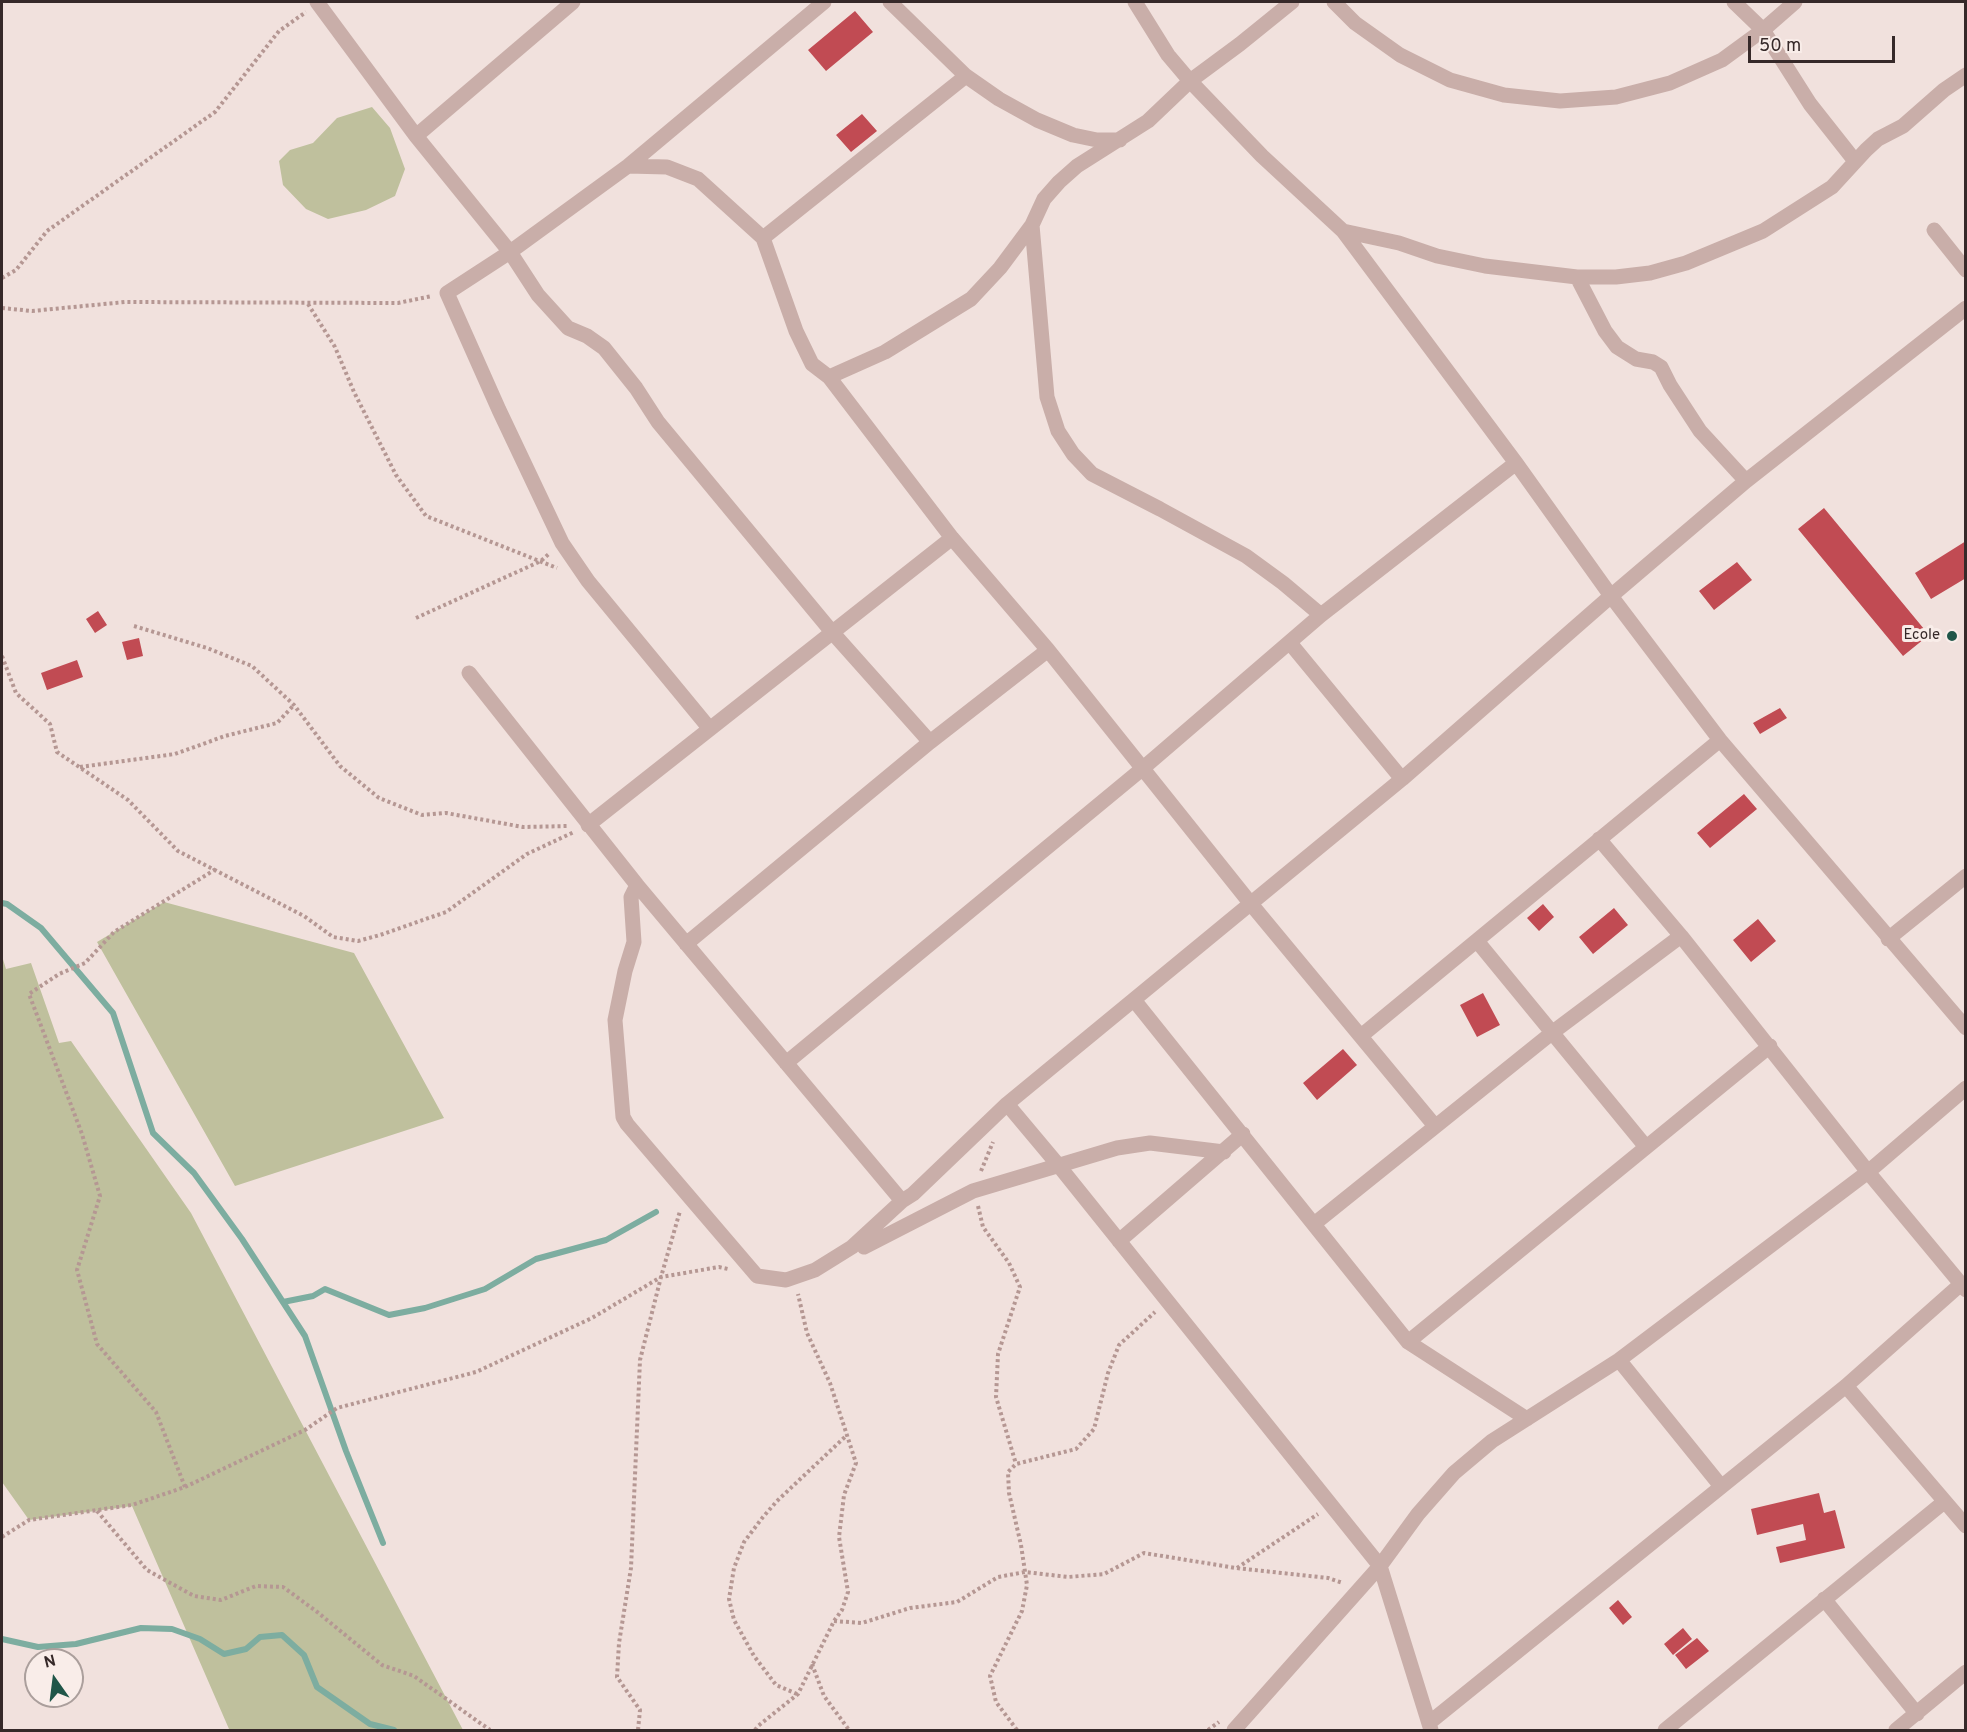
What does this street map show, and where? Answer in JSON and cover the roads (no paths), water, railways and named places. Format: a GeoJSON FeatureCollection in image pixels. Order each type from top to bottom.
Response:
{"type":"FeatureCollection","features":[{"type":"Feature","properties":{"kind":"street"},"geometry":{"type":"LineString","coordinates":[[319,2],[416,136],[510,252],[538,296],[568,328],[587,336],[604,348],[636,387],[658,422],[832,632],[930,742]]}},
{"type":"Feature","properties":{"kind":"street"},"geometry":{"type":"LineString","coordinates":[[416,136],[573,2]]}},
{"type":"Feature","properties":{"kind":"street"},"geometry":{"type":"LineString","coordinates":[[710,729],[588,581],[562,543],[490,391],[447,293],[510,252],[628,166],[824,2]]}},
{"type":"Feature","properties":{"kind":"street"},"geometry":{"type":"LineString","coordinates":[[890,2],[966,76],[999,99],[1037,120],[1073,135],[1097,140],[1120,140]]}},
{"type":"Feature","properties":{"kind":"street"},"geometry":{"type":"LineString","coordinates":[[1135,2],[1168,55],[1190,81],[1262,156],[1343,231],[1516,463],[1611,596],[1720,740],[1965,1028]]}},
{"type":"Feature","properties":{"kind":"street"},"geometry":{"type":"LineString","coordinates":[[830,377],[885,352],[971,299],[1000,268],[1032,225],[1044,199],[1059,182],[1077,166],[1148,121],[1190,81],[1292,2]]}},
{"type":"Feature","properties":{"kind":"street"},"geometry":{"type":"LineString","coordinates":[[1334,2],[1355,23],[1400,56],[1450,80],[1504,95],[1560,101],[1616,97],[1670,83],[1722,60],[1763,30],[1795,2]]}},
{"type":"Feature","properties":{"kind":"street"},"geometry":{"type":"LineString","coordinates":[[1734,2],[1763,30],[1810,104],[1856,161]]}},
{"type":"Feature","properties":{"kind":"street"},"geometry":{"type":"LineString","coordinates":[[1343,231],[1485,266],[1577,277],[1616,277],[1650,273],[1686,263],[1763,231],[1832,187],[1878,139],[1903,126],[1965,75]]}},
{"type":"Feature","properties":{"kind":"street"},"geometry":{"type":"LineString","coordinates":[[763,238],[966,76]]}},
{"type":"Feature","properties":{"kind":"street"},"geometry":{"type":"LineString","coordinates":[[628,166],[667,167],[698,178],[763,238],[796,332],[812,364],[830,377],[952,538],[1048,650],[1251,904],[1435,1126]]}},
{"type":"Feature","properties":{"kind":"street"},"geometry":{"type":"LineString","coordinates":[[1032,225],[1047,397],[1058,431],[1073,454],[1092,474],[1246,556],[1321,615]]}},
{"type":"Feature","properties":{"kind":"street"},"geometry":{"type":"LineString","coordinates":[[1934,230],[1965,270]]}},
{"type":"Feature","properties":{"kind":"street"},"geometry":{"type":"LineString","coordinates":[[1577,277],[1605,331],[1617,347],[1636,359],[1653,362],[1662,367],[1670,385],[1700,431],[1746,481]]}},
{"type":"Feature","properties":{"kind":"street"},"geometry":{"type":"LineString","coordinates":[[637,885],[631,897],[634,942],[625,971],[615,1020],[623,1117],[758,1276],[778,1280],[795,1278],[815,1270],[852,1247],[1007,1104],[1402,779],[1746,481],[1965,308]]}},
{"type":"Feature","properties":{"kind":"street"},"geometry":{"type":"LineString","coordinates":[[786,1063],[1142,769],[1321,615],[1516,463]]}},
{"type":"Feature","properties":{"kind":"street"},"geometry":{"type":"LineString","coordinates":[[588,825],[952,538]]}},
{"type":"Feature","properties":{"kind":"street"},"geometry":{"type":"LineString","coordinates":[[1290,643],[1402,779]]}},
{"type":"Feature","properties":{"kind":"street"},"geometry":{"type":"LineString","coordinates":[[686,944],[930,742],[1048,650]]}},
{"type":"Feature","properties":{"kind":"street"},"geometry":{"type":"LineString","coordinates":[[469,673],[637,885],[902,1201]]}},
{"type":"Feature","properties":{"kind":"street"},"geometry":{"type":"LineString","coordinates":[[1361,1036],[1720,740]]}},
{"type":"Feature","properties":{"kind":"street"},"geometry":{"type":"LineString","coordinates":[[1007,1104],[1380,1566],[1430,1727],[1720,1485],[1846,1386],[1963,1287],[1868,1172],[1681,936],[1599,838]]}},
{"type":"Feature","properties":{"kind":"street"},"geometry":{"type":"LineString","coordinates":[[1888,939],[1965,876]]}},
{"type":"Feature","properties":{"kind":"street"},"geometry":{"type":"LineString","coordinates":[[1314,1224],[1553,1032],[1681,936]]}},
{"type":"Feature","properties":{"kind":"street"},"geometry":{"type":"LineString","coordinates":[[1478,941],[1646,1147]]}},
{"type":"Feature","properties":{"kind":"street"},"geometry":{"type":"LineString","coordinates":[[1134,1000],[1408,1342],[1527,1419]]}},
{"type":"Feature","properties":{"kind":"street"},"geometry":{"type":"LineString","coordinates":[[1408,1342],[1770,1046]]}},
{"type":"Feature","properties":{"kind":"street"},"geometry":{"type":"LineString","coordinates":[[1234,1731],[1380,1566],[1418,1514],[1454,1473],[1492,1441],[1619,1360],[1868,1172],[1965,1088]]}},
{"type":"Feature","properties":{"kind":"street"},"geometry":{"type":"LineString","coordinates":[[1119,1241],[1243,1134]]}},
{"type":"Feature","properties":{"kind":"street"},"geometry":{"type":"LineString","coordinates":[[815,1270],[830,1268],[879,1238],[973,1191],[1117,1148],[1150,1143],[1224,1152]]}},
{"type":"Feature","properties":{"kind":"street"},"geometry":{"type":"LineString","coordinates":[[1619,1360],[1720,1485]]}},
{"type":"Feature","properties":{"kind":"street"},"geometry":{"type":"LineString","coordinates":[[1846,1386],[1965,1526]]}},
{"type":"Feature","properties":{"kind":"street"},"geometry":{"type":"LineString","coordinates":[[1665,1731],[1944,1502]]}},
{"type":"Feature","properties":{"kind":"street"},"geometry":{"type":"LineString","coordinates":[[1824,1599],[1917,1714]]}},
{"type":"Feature","properties":{"kind":"street"},"geometry":{"type":"LineString","coordinates":[[1896,1731],[1965,1672]]}},
{"type":"Feature","properties":{"kind":"waterway"},"geometry":{"type":"LineString","coordinates":[[2,903],[7,904],[41,928],[113,1013],[153,1133],[194,1173],[242,1239],[305,1336],[346,1451],[383,1543]]}},
{"type":"Feature","properties":{"kind":"waterway"},"geometry":{"type":"LineString","coordinates":[[283,1302],[313,1296],[325,1289],[389,1315],[425,1308],[485,1289],[536,1259],[606,1240],[656,1212]]}},
{"type":"Feature","properties":{"kind":"waterway"},"geometry":{"type":"LineString","coordinates":[[2,1639],[38,1647],[76,1644],[141,1628],[172,1629],[200,1639],[224,1654],[246,1649],[260,1637],[282,1635],[304,1655],[317,1687],[370,1724],[394,1730]]}},
{"type":"Feature","properties":{"kind":"place","name":"Ecole"},"geometry":{"type":"Point","coordinates":[1952,636]}}]}
